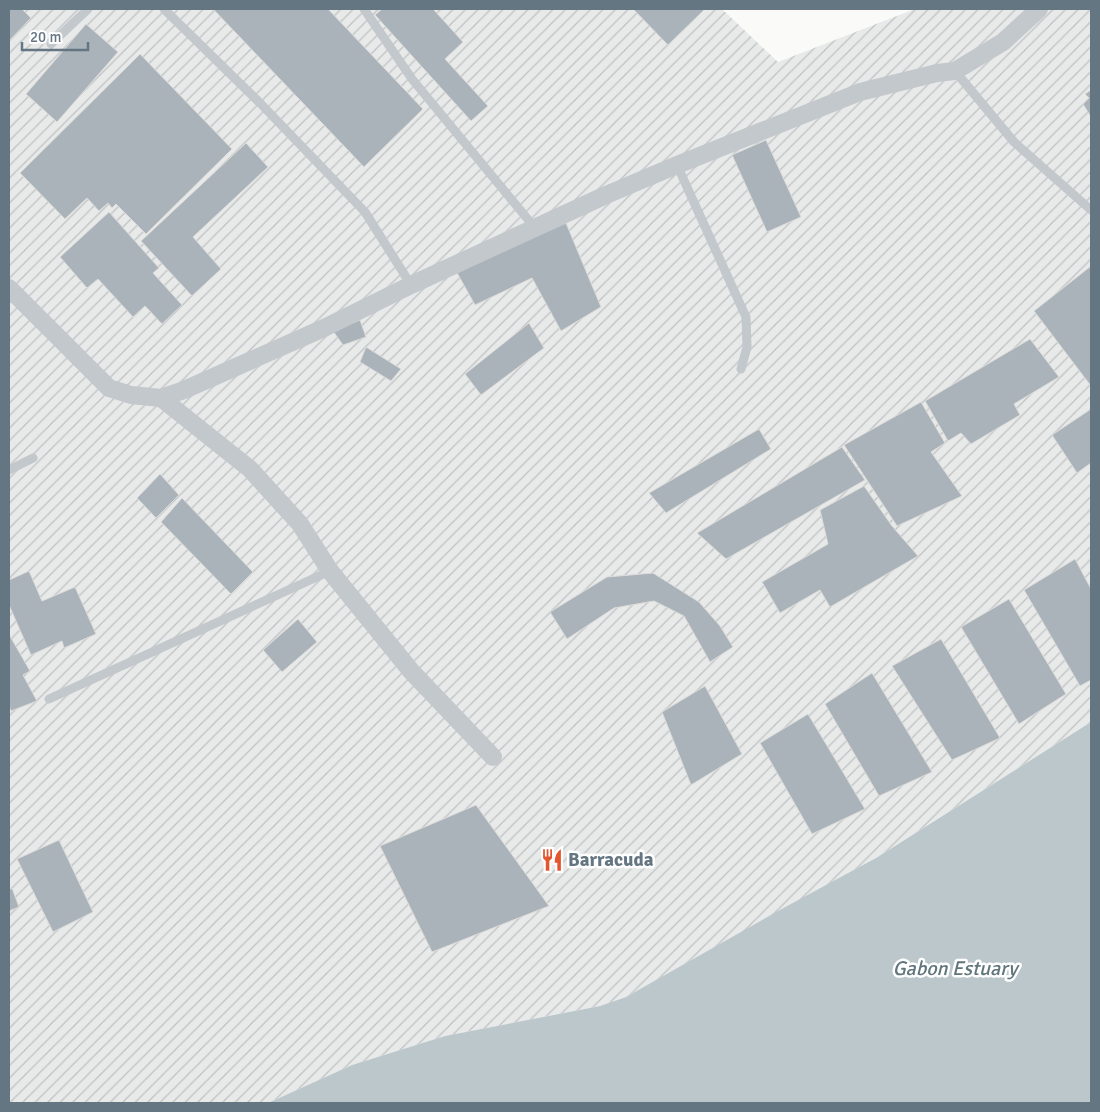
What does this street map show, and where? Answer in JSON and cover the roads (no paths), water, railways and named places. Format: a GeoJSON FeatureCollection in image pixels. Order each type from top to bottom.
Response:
{"type":"FeatureCollection","features":[{"type":"Feature","properties":{"kind":"street"},"geometry":{"type":"LineString","coordinates":[[9,288],[109,388],[131,395],[161,398],[265,355],[410,285],[606,195],[677,165],[860,92],[937,73],[955,71],[1003,42],[1039,9]]}},
{"type":"Feature","properties":{"kind":"street"},"geometry":{"type":"LineString","coordinates":[[161,398],[250,469],[300,524],[330,571],[411,671],[493,757]]}},
{"type":"Feature","properties":{"kind":"lane"},"geometry":{"type":"LineString","coordinates":[[51,44],[88,9]]}},
{"type":"Feature","properties":{"kind":"lane"},"geometry":{"type":"LineString","coordinates":[[164,9],[260,103],[365,212],[410,285]]}},
{"type":"Feature","properties":{"kind":"lane"},"geometry":{"type":"LineString","coordinates":[[364,9],[412,79],[535,228]]}},
{"type":"Feature","properties":{"kind":"lane"},"geometry":{"type":"LineString","coordinates":[[955,71],[1014,142],[1091,210]]}},
{"type":"Feature","properties":{"kind":"lane"},"geometry":{"type":"LineString","coordinates":[[677,165],[746,317],[747,347],[741,369]]}},
{"type":"Feature","properties":{"kind":"lane"},"geometry":{"type":"LineString","coordinates":[[9,470],[33,458]]}},
{"type":"Feature","properties":{"kind":"lane"},"geometry":{"type":"LineString","coordinates":[[49,699],[330,571]]}},
{"type":"Feature","properties":{"kind":"water","name":"Gabon Estuary"},"geometry":{"type":"Polygon","coordinates":[[[1091,722],[1091,1103],[268,1103],[352,1065],[445,1036],[600,1006],[626,997],[876,858],[1091,722]]]}},
{"type":"Feature","properties":{"kind":"place","name":"Barracuda"},"geometry":{"type":"Point","coordinates":[552,860]}}]}
